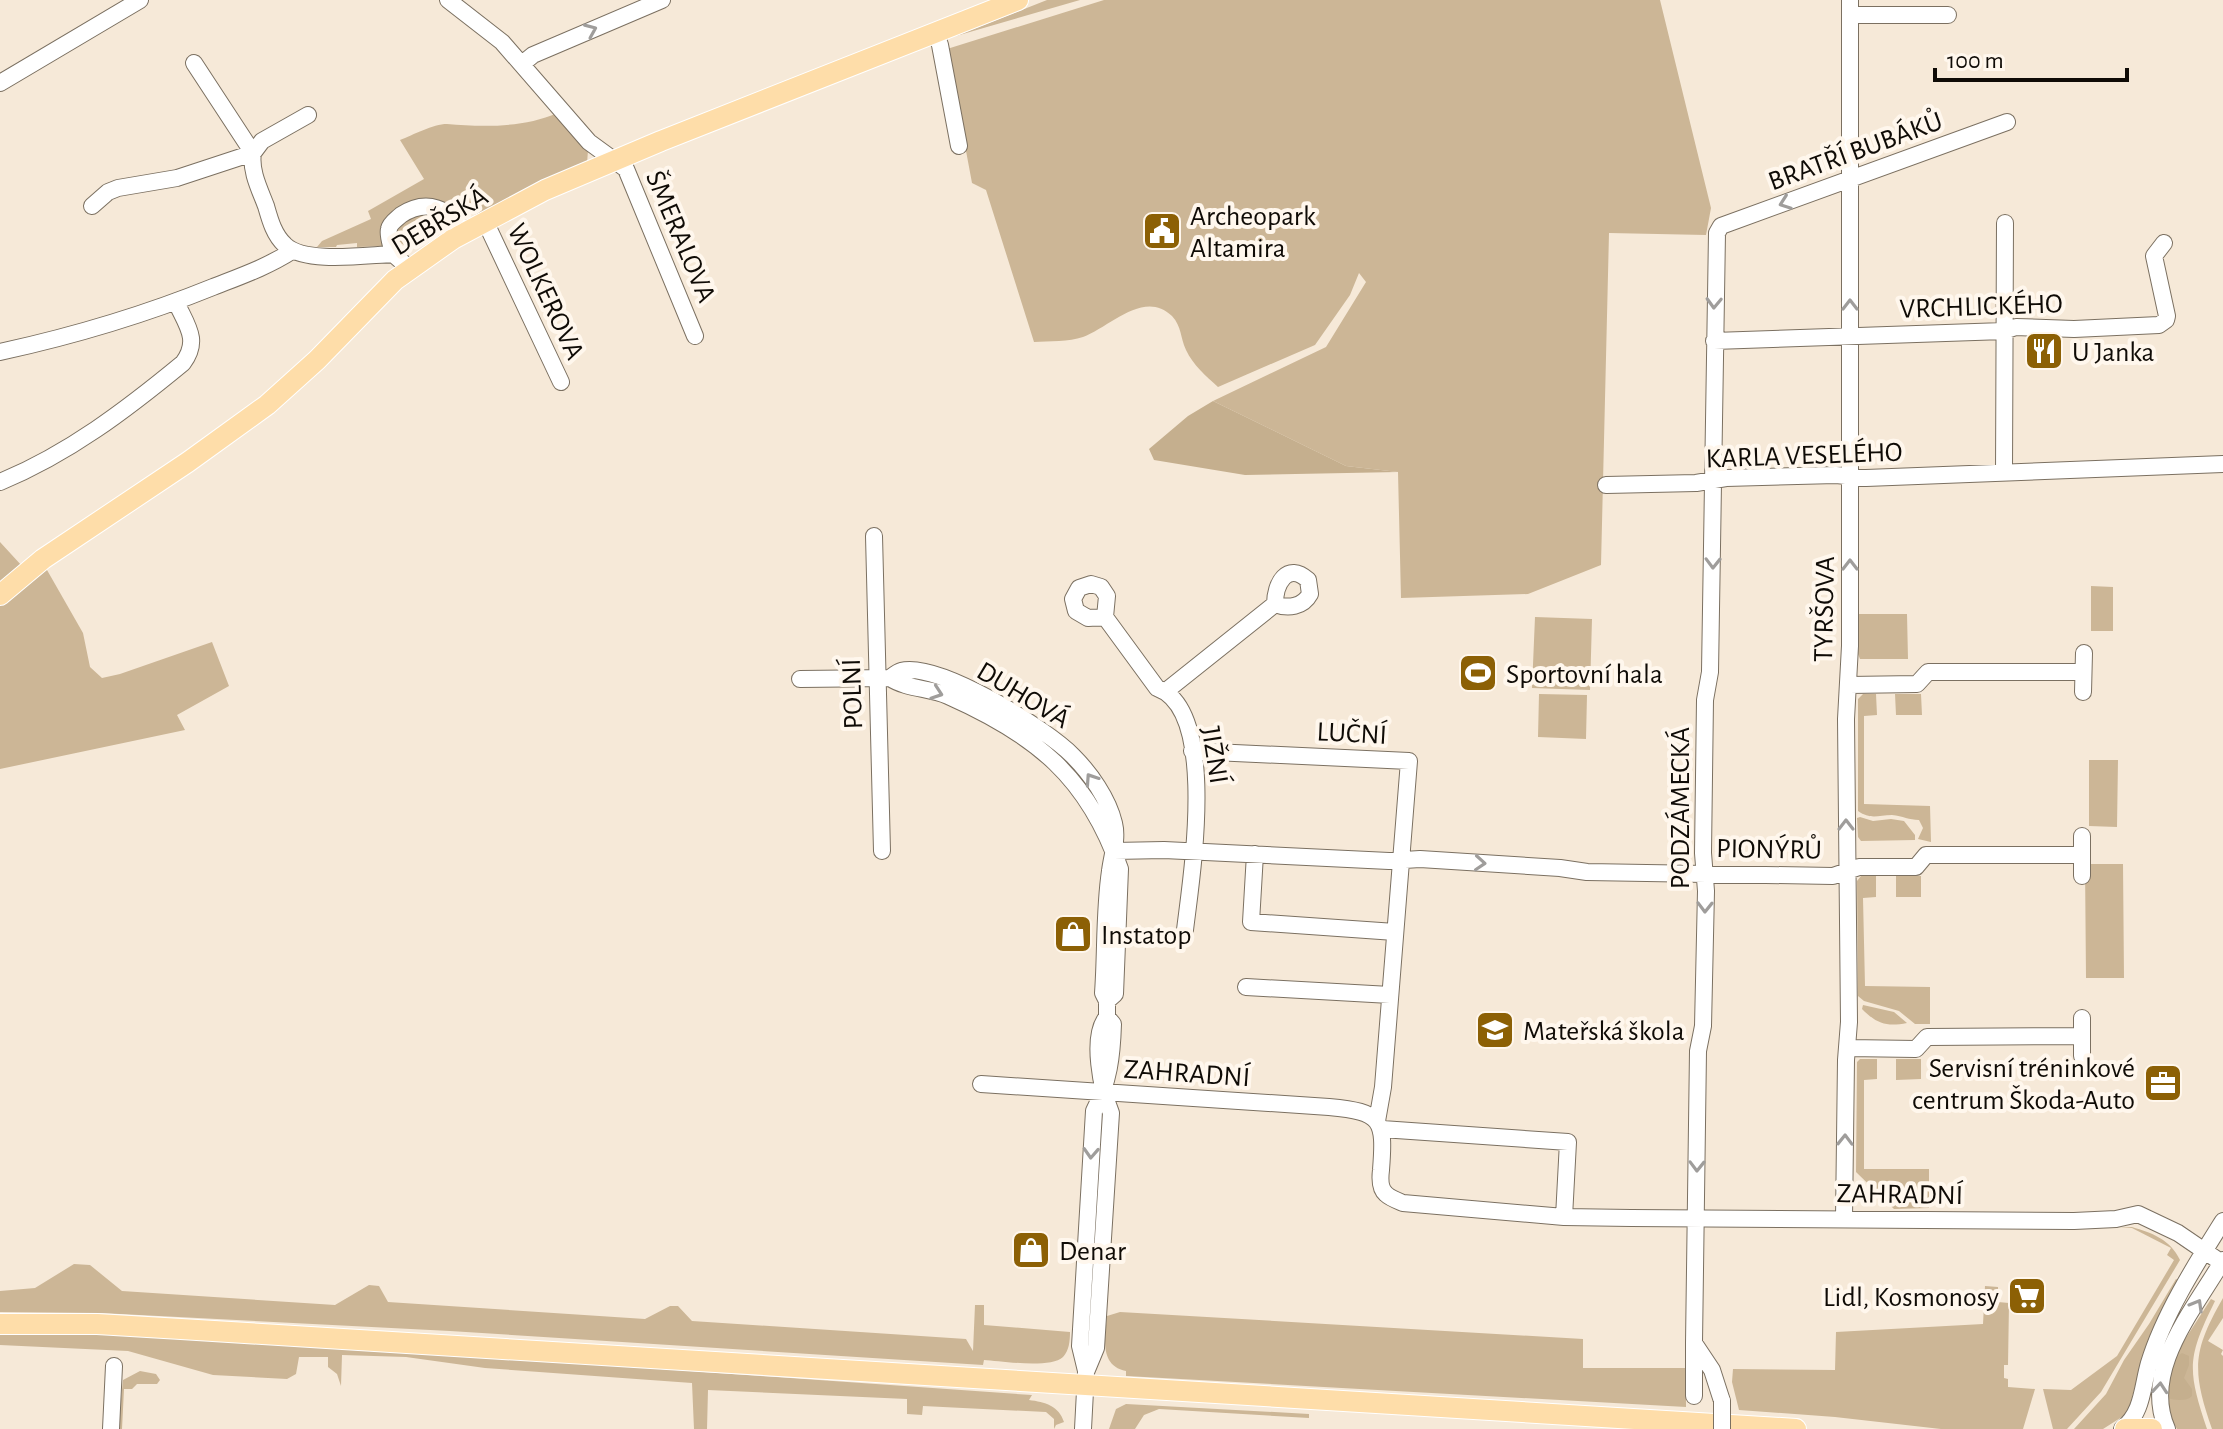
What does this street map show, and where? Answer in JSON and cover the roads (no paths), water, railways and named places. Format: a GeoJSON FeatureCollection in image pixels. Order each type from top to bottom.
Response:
{"type":"FeatureCollection","features":[{"type":"Feature","properties":{"kind":"main road","name":"DEBŘSKÁ"},"geometry":{"type":"LineString","coordinates":[[0,595],[43,559],[267,405],[409,268],[465,233],[545,190],[1018,0]]}},
{"type":"Feature","properties":{"kind":"main road"},"geometry":{"type":"LineString","coordinates":[[0,1324],[167,1328],[1086,1379],[1796,1429]]}},
{"type":"Feature","properties":{"kind":"main road"},"geometry":{"type":"LineString","coordinates":[[2123,1429],[2152,1429]]}},
{"type":"Feature","properties":{"kind":"street"},"geometry":{"type":"LineString","coordinates":[[0,83],[140,0]]}},
{"type":"Feature","properties":{"kind":"street"},"geometry":{"type":"LineString","coordinates":[[522,64],[533,55],[662,0]]}},
{"type":"Feature","properties":{"kind":"street","name":"ŠMERALOVA"},"geometry":{"type":"LineString","coordinates":[[454,2],[493,34],[522,64],[589,142],[626,169],[695,336]]}},
{"type":"Feature","properties":{"kind":"street"},"geometry":{"type":"LineString","coordinates":[[1850,8],[1948,15]]}},
{"type":"Feature","properties":{"kind":"street","name":"TYRŠOVA"},"geometry":{"type":"LineString","coordinates":[[1844,1218],[1848,1048],[1846,719],[1849,685],[1850,8]]}},
{"type":"Feature","properties":{"kind":"street"},"geometry":{"type":"LineString","coordinates":[[936,34],[959,146]]}},
{"type":"Feature","properties":{"kind":"street"},"geometry":{"type":"LineString","coordinates":[[194,63],[253,153],[253,170],[282,243],[292,251],[308,256],[393,254]]}},
{"type":"Feature","properties":{"kind":"street"},"geometry":{"type":"LineString","coordinates":[[92,206],[108,192],[118,188],[177,178],[253,153],[262,141],[308,115]]}},
{"type":"Feature","properties":{"kind":"street","name":"BRATŘÍ BUBÁKŮ"},"geometry":{"type":"LineString","coordinates":[[1721,226],[2007,122]]}},
{"type":"Feature","properties":{"kind":"street"},"geometry":{"type":"LineString","coordinates":[[409,268],[393,254],[388,230],[391,224],[415,207],[428,205],[440,208],[465,233]]}},
{"type":"Feature","properties":{"kind":"street","name":"WOLKEROVA"},"geometry":{"type":"LineString","coordinates":[[486,223],[561,382]]}},
{"type":"Feature","properties":{"kind":"street"},"geometry":{"type":"LineString","coordinates":[[2004,473],[2005,223]]}},
{"type":"Feature","properties":{"kind":"street","name":"PODZÁMECKÁ"},"geometry":{"type":"LineString","coordinates":[[1694,1396],[1698,1051],[1703,1026],[1705,700],[1710,672],[1714,341],[1717,233],[1721,226]]}},
{"type":"Feature","properties":{"kind":"street","name":"VRCHLICKÉHO"},"geometry":{"type":"LineString","coordinates":[[1714,341],[2004,331],[2016,327],[2074,329],[2163,323],[2167,316],[2154,256],[2164,243]]}},
{"type":"Feature","properties":{"kind":"street"},"geometry":{"type":"LineString","coordinates":[[0,352],[114,323],[176,302],[267,267],[292,251]]}},
{"type":"Feature","properties":{"kind":"street"},"geometry":{"type":"LineString","coordinates":[[0,482],[25,472],[94,432],[183,363],[191,353],[193,342],[176,302]]}},
{"type":"Feature","properties":{"kind":"street","name":"KARLA VESELÉHO"},"geometry":{"type":"LineString","coordinates":[[1606,485],[2223,464]]}},
{"type":"Feature","properties":{"kind":"street","name":"POLNÍ"},"geometry":{"type":"LineString","coordinates":[[874,536],[883,678],[882,851]]}},
{"type":"Feature","properties":{"kind":"street"},"geometry":{"type":"LineString","coordinates":[[1166,691],[1275,604]]}},
{"type":"Feature","properties":{"kind":"street","name":"JIŽNÍ"},"geometry":{"type":"LineString","coordinates":[[1105,617],[1157,688],[1166,691],[1182,713],[1191,735],[1198,793],[1185,930]]}},
{"type":"Feature","properties":{"kind":"street"},"geometry":{"type":"LineString","coordinates":[[2083,692],[2084,653]]}},
{"type":"Feature","properties":{"kind":"street","name":"DUHOVÁ"},"geometry":{"type":"LineString","coordinates":[[800,679],[883,678],[900,671],[949,681],[1054,759],[1082,791],[1114,851]]}},
{"type":"Feature","properties":{"kind":"street"},"geometry":{"type":"LineString","coordinates":[[1849,685],[1917,684],[1928,672],[2083,672]]}},
{"type":"Feature","properties":{"kind":"street","name":"LUČNÍ"},"geometry":{"type":"LineString","coordinates":[[1192,751],[1409,761],[1402,860]]}},
{"type":"Feature","properties":{"kind":"street"},"geometry":{"type":"LineString","coordinates":[[2082,836],[2082,876]]}},
{"type":"Feature","properties":{"kind":"street"},"geometry":{"type":"LineString","coordinates":[[1083,1429],[1086,1379],[1096,1348],[1111,1117],[1103,1093],[1111,1065],[1113,1024],[1103,993],[1114,914],[1110,871],[1114,851]]}},
{"type":"Feature","properties":{"kind":"street","name":"PIONÝRŮ"},"geometry":{"type":"LineString","coordinates":[[1114,851],[1194,851],[1402,860],[1587,872],[1833,876],[1859,867],[1916,867],[1926,855],[2082,855]]}},
{"type":"Feature","properties":{"kind":"street"},"geometry":{"type":"LineString","coordinates":[[1255,854],[1251,922],[1395,932]]}},
{"type":"Feature","properties":{"kind":"street"},"geometry":{"type":"LineString","coordinates":[[1380,1125],[1402,860]]}},
{"type":"Feature","properties":{"kind":"street"},"geometry":{"type":"LineString","coordinates":[[1246,987],[1390,995]]}},
{"type":"Feature","properties":{"kind":"street"},"geometry":{"type":"LineString","coordinates":[[2082,1018],[2082,1056]]}},
{"type":"Feature","properties":{"kind":"street"},"geometry":{"type":"LineString","coordinates":[[1848,1048],[1916,1049],[1927,1037],[2082,1036]]}},
{"type":"Feature","properties":{"kind":"street","name":"ZAHRADNÍ"},"geometry":{"type":"LineString","coordinates":[[981,1084],[1338,1108],[1360,1111],[1380,1125],[1568,1142],[1564,1217]]}},
{"type":"Feature","properties":{"kind":"street","name":"ZAHRADNÍ"},"geometry":{"type":"LineString","coordinates":[[1380,1125],[1380,1178],[1386,1194],[1403,1203],[1564,1217],[2074,1221],[2116,1219],[2138,1214],[2178,1233],[2222,1261]]}},
{"type":"Feature","properties":{"kind":"street"},"geometry":{"type":"LineString","coordinates":[[2123,1429],[2136,1412],[2154,1349],[2186,1281],[2223,1221]]}},
{"type":"Feature","properties":{"kind":"street"},"geometry":{"type":"LineString","coordinates":[[2167,1429],[2158,1399],[2163,1368],[2222,1261]]}},
{"type":"Feature","properties":{"kind":"street"},"geometry":{"type":"LineString","coordinates":[[1694,1343],[1712,1370],[1722,1401],[1722,1429]]}},
{"type":"Feature","properties":{"kind":"street"},"geometry":{"type":"LineString","coordinates":[[111,1429],[114,1366]]}},
{"type":"Feature","properties":{"kind":"place","name":"Archeopark Altamira"},"geometry":{"type":"Point","coordinates":[1162,231]}},
{"type":"Feature","properties":{"kind":"place","name":"U Janka"},"geometry":{"type":"Point","coordinates":[2044,351]}},
{"type":"Feature","properties":{"kind":"place","name":"Sportovní hala"},"geometry":{"type":"Point","coordinates":[1478,673]}},
{"type":"Feature","properties":{"kind":"place","name":"Instatop"},"geometry":{"type":"Point","coordinates":[1073,934]}},
{"type":"Feature","properties":{"kind":"place","name":"Mateřská škola"},"geometry":{"type":"Point","coordinates":[1495,1030]}},
{"type":"Feature","properties":{"kind":"place","name":"Servisní tréninkové centrum Škoda-Auto"},"geometry":{"type":"Point","coordinates":[2163,1083]}},
{"type":"Feature","properties":{"kind":"place","name":"Denar"},"geometry":{"type":"Point","coordinates":[1031,1250]}},
{"type":"Feature","properties":{"kind":"place","name":"Lidl, Kosmonosy"},"geometry":{"type":"Point","coordinates":[2027,1296]}}]}
